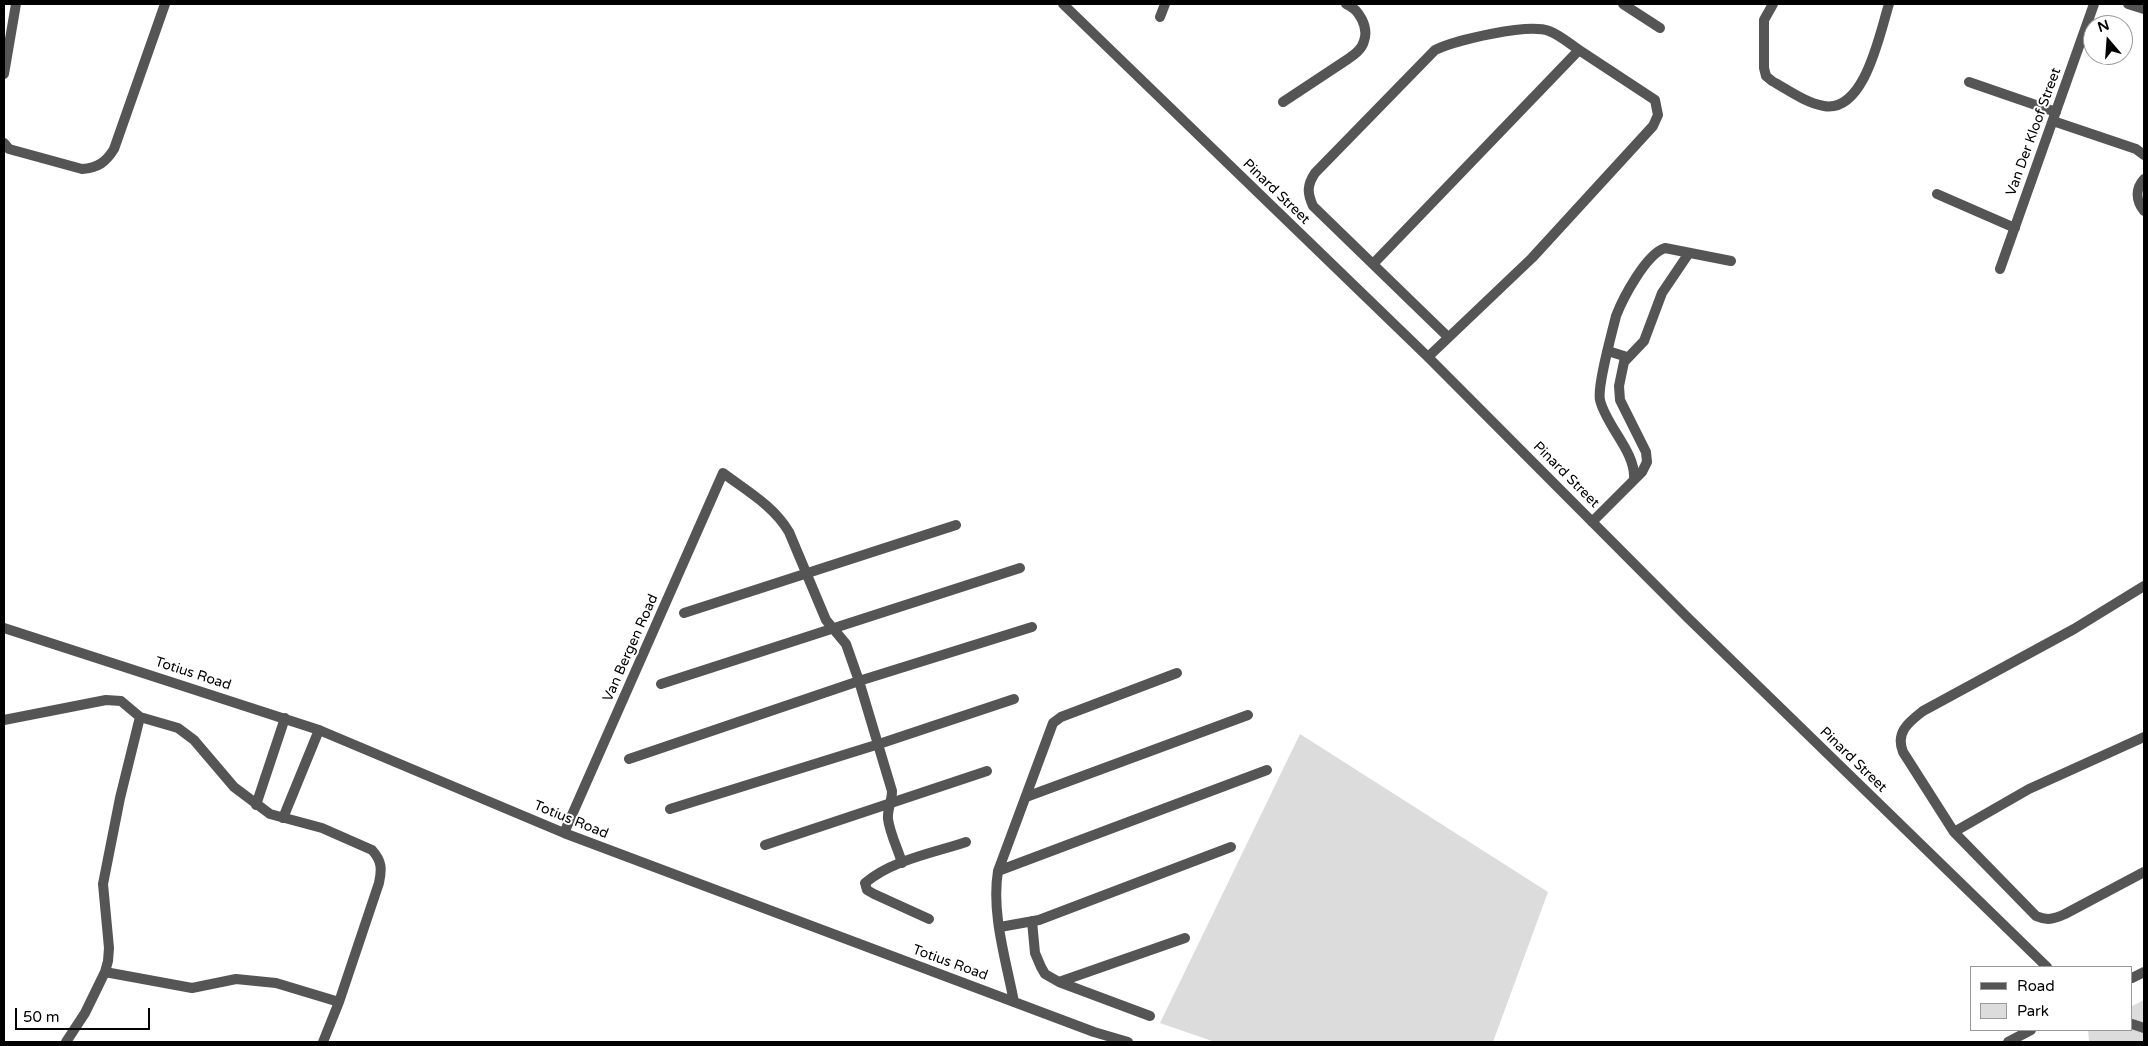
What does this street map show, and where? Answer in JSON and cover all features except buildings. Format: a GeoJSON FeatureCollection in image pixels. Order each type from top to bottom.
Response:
{"type":"FeatureCollection","features":[{"type":"Feature","properties":{"kind":"street"},"geometry":{"type":"LineString","coordinates":[[4,74],[16,4]]}},
{"type":"Feature","properties":{"kind":"street"},"geometry":{"type":"LineString","coordinates":[[4,143],[9,149],[82,169],[92,168],[109,158],[114,149],[165,4]]}},
{"type":"Feature","properties":{"kind":"street","name":"Pinard Street"},"geometry":{"type":"LineString","coordinates":[[1063,4],[1428,357],[1695,625],[2046,966]]}},
{"type":"Feature","properties":{"kind":"street"},"geometry":{"type":"LineString","coordinates":[[1160,17],[1165,4]]}},
{"type":"Feature","properties":{"kind":"street"},"geometry":{"type":"LineString","coordinates":[[1283,102],[1348,59],[1358,51],[1364,42],[1366,33],[1359,13],[1346,4]]}},
{"type":"Feature","properties":{"kind":"street"},"geometry":{"type":"LineString","coordinates":[[1623,4],[1660,28]]}},
{"type":"Feature","properties":{"kind":"street"},"geometry":{"type":"LineString","coordinates":[[1773,4],[1764,20],[1764,68],[1766,76],[1815,104],[1834,107],[1849,99],[1867,72],[1888,4]]}},
{"type":"Feature","properties":{"kind":"street","name":"Van Der Kloof Street"},"geometry":{"type":"LineString","coordinates":[[2000,269],[2094,4]]}},
{"type":"Feature","properties":{"kind":"street"},"geometry":{"type":"LineString","coordinates":[[2128,4],[2144,9]]}},
{"type":"Feature","properties":{"kind":"street"},"geometry":{"type":"LineString","coordinates":[[1428,357],[1532,258],[1656,122],[1658,107],[1655,100],[1549,31],[1540,29],[1512,31],[1448,44],[1434,50],[1315,173],[1310,181],[1308,190],[1313,206],[1448,337]]}},
{"type":"Feature","properties":{"kind":"street"},"geometry":{"type":"LineString","coordinates":[[1373,264],[1579,50]]}},
{"type":"Feature","properties":{"kind":"street"},"geometry":{"type":"LineString","coordinates":[[1969,82],[2136,148],[2144,156]]}},
{"type":"Feature","properties":{"kind":"street"},"geometry":{"type":"LineString","coordinates":[[2144,179],[2138,190],[2138,198],[2144,211]]}},
{"type":"Feature","properties":{"kind":"street"},"geometry":{"type":"LineString","coordinates":[[1937,194],[2014,228]]}},
{"type":"Feature","properties":{"kind":"street"},"geometry":{"type":"LineString","coordinates":[[1634,479],[1632,464],[1600,400],[1599,393],[1620,305],[1651,258],[1655,253],[1665,248],[1731,261]]}},
{"type":"Feature","properties":{"kind":"street"},"geometry":{"type":"LineString","coordinates":[[1592,522],[1642,472],[1647,457],[1620,400],[1619,386],[1627,357],[1644,342],[1662,292],[1689,252]]}},
{"type":"Feature","properties":{"kind":"street"},"geometry":{"type":"LineString","coordinates":[[1608,351],[1627,357]]}},
{"type":"Feature","properties":{"kind":"street","name":"Van Bergen Road"},"geometry":{"type":"LineString","coordinates":[[564,834],[723,473],[782,519],[807,575]]}},
{"type":"Feature","properties":{"kind":"street"},"geometry":{"type":"LineString","coordinates":[[684,613],[807,575],[956,525]]}},
{"type":"Feature","properties":{"kind":"street"},"geometry":{"type":"LineString","coordinates":[[661,684],[1020,568]]}},
{"type":"Feature","properties":{"kind":"street"},"geometry":{"type":"LineString","coordinates":[[807,575],[826,620],[840,634],[846,644],[859,681],[892,791],[892,802],[888,820],[902,863]]}},
{"type":"Feature","properties":{"kind":"street"},"geometry":{"type":"LineString","coordinates":[[2144,586],[2074,629],[1923,711],[1903,729],[1900,744],[1903,752],[1954,832],[2036,916],[2042,919],[2056,919],[2144,872]]}},
{"type":"Feature","properties":{"kind":"street"},"geometry":{"type":"LineString","coordinates":[[629,759],[859,681],[1032,627]]}},
{"type":"Feature","properties":{"kind":"street","name":"Totius Road"},"geometry":{"type":"LineString","coordinates":[[4,628],[319,730],[564,834],[1094,1032],[1128,1042]]}},
{"type":"Feature","properties":{"kind":"street"},"geometry":{"type":"LineString","coordinates":[[1014,1002],[1000,926],[996,887],[998,871],[1053,723],[1061,716],[1177,674]]}},
{"type":"Feature","properties":{"kind":"street"},"geometry":{"type":"LineString","coordinates":[[670,810],[878,744],[1014,698]]}},
{"type":"Feature","properties":{"kind":"street"},"geometry":{"type":"LineString","coordinates":[[4,720],[21,715],[121,700],[140,717],[178,728],[194,740],[227,779],[256,805],[270,814],[328,830],[372,850],[378,857],[382,869],[339,1002],[323,1042]]}},
{"type":"Feature","properties":{"kind":"street"},"geometry":{"type":"LineString","coordinates":[[1026,797],[1248,715]]}},
{"type":"Feature","properties":{"kind":"street"},"geometry":{"type":"LineString","coordinates":[[66,1042],[85,1013],[105,972],[109,948],[103,884],[120,798],[140,717]]}},
{"type":"Feature","properties":{"kind":"street"},"geometry":{"type":"LineString","coordinates":[[256,805],[285,718]]}},
{"type":"Feature","properties":{"kind":"street"},"geometry":{"type":"LineString","coordinates":[[283,818],[319,730]]}},
{"type":"Feature","properties":{"kind":"street"},"geometry":{"type":"LineString","coordinates":[[1954,832],[2029,788],[2144,737]]}},
{"type":"Feature","properties":{"kind":"street"},"geometry":{"type":"LineString","coordinates":[[998,871],[1267,770]]}},
{"type":"Feature","properties":{"kind":"street"},"geometry":{"type":"LineString","coordinates":[[765,845],[987,771]]}},
{"type":"Feature","properties":{"kind":"street"},"geometry":{"type":"LineString","coordinates":[[929,919],[867,890],[865,882],[874,875],[902,863],[966,842]]}},
{"type":"Feature","properties":{"kind":"street"},"geometry":{"type":"LineString","coordinates":[[1000,926],[1032,921],[1231,847]]}},
{"type":"Feature","properties":{"kind":"street"},"geometry":{"type":"LineString","coordinates":[[1032,921],[1035,953],[1040,967],[1045,974],[1059,982],[1150,1016]]}},
{"type":"Feature","properties":{"kind":"street"},"geometry":{"type":"LineString","coordinates":[[1059,982],[1185,938]]}},
{"type":"Feature","properties":{"kind":"street"},"geometry":{"type":"LineString","coordinates":[[105,972],[192,988],[236,979],[276,983],[339,1002]]}},
{"type":"Feature","properties":{"kind":"street"},"geometry":{"type":"LineString","coordinates":[[2008,1042],[2029,1031]]}},
{"type":"Feature","properties":{"kind":"street"},"geometry":{"type":"LineString","coordinates":[[1089,1042],[1094,1032]]}},
{"type":"Feature","properties":{"kind":"green space"},"geometry":{"type":"Polygon","coordinates":[[[1300,734],[1548,892],[1493,1042],[1215,1042],[1160,1023],[1300,734]]]}},
{"type":"Feature","properties":{"kind":"green space"},"geometry":{"type":"Polygon","coordinates":[[[2144,1000],[2144,1042],[2089,1042],[2088,1031],[2133,1031],[2133,1006],[2144,1000]]]}}]}
